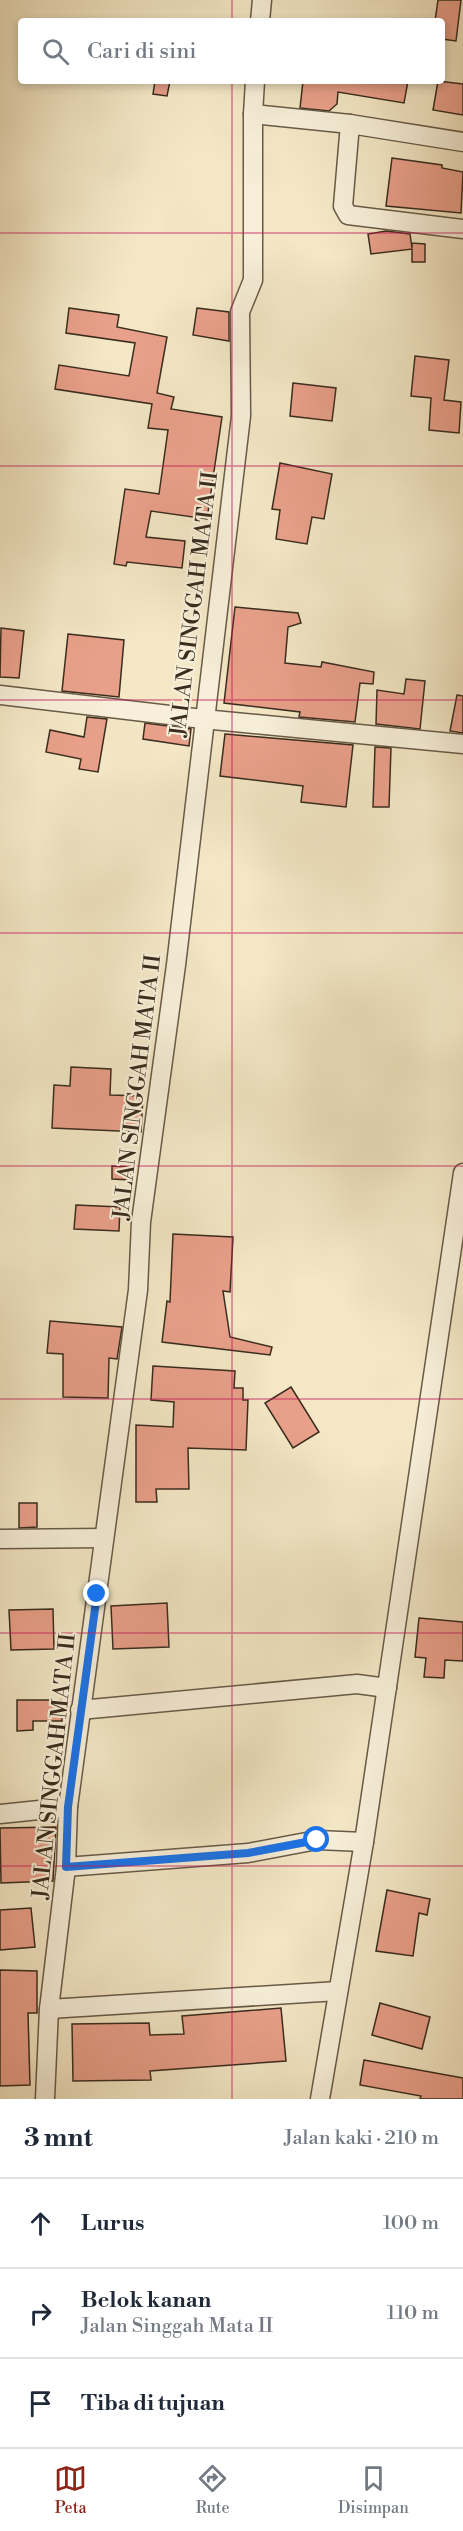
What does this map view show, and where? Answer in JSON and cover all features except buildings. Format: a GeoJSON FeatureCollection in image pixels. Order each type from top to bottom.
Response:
{"type":"FeatureCollection","features":[{"type":"Feature","properties":{"kind":"street"},"geometry":{"type":"LineString","coordinates":[[260,18],[262,0]]}},
{"type":"Feature","properties":{"kind":"street","name":"JALAN SINGGAH MATA II"},"geometry":{"type":"LineString","coordinates":[[45,2099],[49,2009],[66,1867],[68,1807],[138,1290],[141,1222],[176,965],[203,719],[241,416],[240,312],[253,280],[255,84]]}},
{"type":"Feature","properties":{"kind":"street"},"geometry":{"type":"LineString","coordinates":[[253,114],[350,124],[463,142]]}},
{"type":"Feature","properties":{"kind":"street"},"geometry":{"type":"LineString","coordinates":[[350,124],[343,206],[348,215],[463,229]]}},
{"type":"Feature","properties":{"kind":"street"},"geometry":{"type":"LineString","coordinates":[[0,694],[203,719],[463,744]]}},
{"type":"Feature","properties":{"kind":"street"},"geometry":{"type":"LineString","coordinates":[[320,2099],[348,1840],[372,1686],[456,1283],[463,1173]]}},
{"type":"Feature","properties":{"kind":"street"},"geometry":{"type":"LineString","coordinates":[[0,1539],[104,1538]]}},
{"type":"Feature","properties":{"kind":"street"},"geometry":{"type":"LineString","coordinates":[[80,1710],[372,1686]]}},
{"type":"Feature","properties":{"kind":"street"},"geometry":{"type":"LineString","coordinates":[[0,1814],[68,1807]]}},
{"type":"Feature","properties":{"kind":"street"},"geometry":{"type":"LineString","coordinates":[[66,1867],[248,1853],[348,1840]]}},
{"type":"Feature","properties":{"kind":"street"},"geometry":{"type":"LineString","coordinates":[[49,2009],[333,1991]]}},
{"type":"Feature","properties":{"kind":"route"},"geometry":{"type":"LineString","coordinates":[[97,1594],[68,1807],[66,1867],[248,1853],[317,1840]]}}]}
